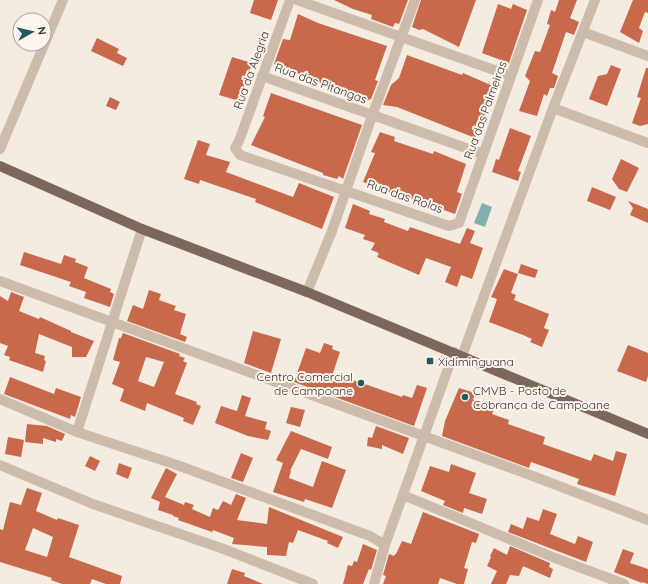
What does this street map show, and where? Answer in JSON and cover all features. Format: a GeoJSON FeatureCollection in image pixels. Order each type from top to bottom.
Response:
{"type":"FeatureCollection","features":[{"type":"Feature","properties":{"kind":"main road"},"geometry":{"type":"LineString","coordinates":[[0,166],[142,229],[307,292],[648,434]]}},
{"type":"Feature","properties":{"kind":"street"},"geometry":{"type":"LineString","coordinates":[[0,148],[63,0]]}},
{"type":"Feature","properties":{"kind":"street","name":"Rua da Alegria"},"geometry":{"type":"LineString","coordinates":[[235,148],[239,141],[290,0]]}},
{"type":"Feature","properties":{"kind":"street"},"geometry":{"type":"LineString","coordinates":[[297,0],[511,76]]}},
{"type":"Feature","properties":{"kind":"street"},"geometry":{"type":"LineString","coordinates":[[307,292],[347,190],[372,116],[415,0]]}},
{"type":"Feature","properties":{"kind":"street","name":"Rua das Palmeiras"},"geometry":{"type":"LineString","coordinates":[[455,225],[459,223],[538,0]]}},
{"type":"Feature","properties":{"kind":"street"},"geometry":{"type":"LineString","coordinates":[[374,584],[385,545],[423,437],[458,354],[595,0]]}},
{"type":"Feature","properties":{"kind":"street"},"geometry":{"type":"LineString","coordinates":[[583,32],[648,56]]}},
{"type":"Feature","properties":{"kind":"street","name":"Rua das Pitangas"},"geometry":{"type":"LineString","coordinates":[[262,76],[483,154]]}},
{"type":"Feature","properties":{"kind":"street"},"geometry":{"type":"LineString","coordinates":[[553,108],[648,143]]}},
{"type":"Feature","properties":{"kind":"street","name":"Rua das Rolas"},"geometry":{"type":"LineString","coordinates":[[235,148],[240,155],[347,190],[449,226],[455,225]]}},
{"type":"Feature","properties":{"kind":"street"},"geometry":{"type":"LineString","coordinates":[[77,432],[142,229]]}},
{"type":"Feature","properties":{"kind":"street"},"geometry":{"type":"LineString","coordinates":[[0,281],[423,437],[530,474],[648,520]]}},
{"type":"Feature","properties":{"kind":"street"},"geometry":{"type":"LineString","coordinates":[[0,399],[77,432],[177,465],[370,536],[385,545]]}},
{"type":"Feature","properties":{"kind":"street"},"geometry":{"type":"LineString","coordinates":[[0,465],[93,504],[221,548],[313,584]]}},
{"type":"Feature","properties":{"kind":"street"},"geometry":{"type":"LineString","coordinates":[[403,495],[555,558],[624,584]]}},
{"type":"Feature","properties":{"kind":"water"},"geometry":{"type":"Polygon","coordinates":[[[482,203],[492,207],[485,227],[474,223],[482,203]]]}},
{"type":"Feature","properties":{"kind":"building"},"geometry":{"type":"Polygon","coordinates":[[[254,0],[278,0],[271,20],[250,13],[254,0]]]}},
{"type":"Feature","properties":{"kind":"building"},"geometry":{"type":"Polygon","coordinates":[[[334,0],[408,0],[399,24],[395,23],[393,27],[371,19],[372,15],[353,9],[334,0]]]}},
{"type":"Feature","properties":{"kind":"building"},"geometry":{"type":"Polygon","coordinates":[[[421,0],[476,0],[459,47],[423,29],[419,30],[412,27],[421,0]]]}},
{"type":"Feature","properties":{"kind":"building"},"geometry":{"type":"Polygon","coordinates":[[[559,0],[577,0],[570,18],[579,22],[574,35],[566,32],[552,73],[558,76],[554,88],[550,88],[547,96],[544,94],[537,116],[519,111],[530,81],[525,76],[535,51],[540,52],[550,25],[547,24],[551,10],[555,12],[559,0]]]}},
{"type":"Feature","properties":{"kind":"building"},"geometry":{"type":"Polygon","coordinates":[[[633,0],[648,0],[648,13],[645,12],[639,28],[643,31],[639,43],[620,32],[633,0]]]}},
{"type":"Feature","properties":{"kind":"building"},"geometry":{"type":"Polygon","coordinates":[[[498,4],[511,9],[513,4],[527,10],[509,63],[482,53],[498,4]]]}},
{"type":"Feature","properties":{"kind":"building"},"geometry":{"type":"Polygon","coordinates":[[[298,14],[318,23],[387,46],[375,80],[378,81],[371,99],[363,102],[340,95],[341,91],[274,64],[283,39],[290,40],[298,14]]]}},
{"type":"Feature","properties":{"kind":"building"},"geometry":{"type":"Polygon","coordinates":[[[97,38],[119,49],[117,53],[127,58],[123,66],[91,51],[97,38]]]}},
{"type":"Feature","properties":{"kind":"building"},"geometry":{"type":"Polygon","coordinates":[[[407,55],[462,75],[463,73],[493,86],[484,118],[475,138],[397,107],[383,105],[391,85],[399,78],[407,55]]]}},
{"type":"Feature","properties":{"kind":"building"},"geometry":{"type":"Polygon","coordinates":[[[232,57],[252,63],[239,101],[219,95],[232,57]]]}},
{"type":"Feature","properties":{"kind":"building"},"geometry":{"type":"Polygon","coordinates":[[[611,65],[621,69],[607,106],[589,99],[598,76],[607,74],[611,65]]]}},
{"type":"Feature","properties":{"kind":"building"},"geometry":{"type":"Polygon","coordinates":[[[646,68],[648,68],[648,124],[640,126],[632,123],[641,98],[637,97],[646,68]]]}},
{"type":"Feature","properties":{"kind":"building"},"geometry":{"type":"Polygon","coordinates":[[[271,93],[362,125],[343,179],[339,176],[337,179],[323,175],[323,173],[251,145],[265,117],[263,116],[271,93]]]}},
{"type":"Feature","properties":{"kind":"building"},"geometry":{"type":"Polygon","coordinates":[[[110,97],[120,102],[116,110],[106,106],[110,97]]]}},
{"type":"Feature","properties":{"kind":"building"},"geometry":{"type":"Polygon","coordinates":[[[510,128],[531,136],[518,171],[521,172],[518,181],[492,172],[496,159],[499,160],[510,128]]]}},
{"type":"Feature","properties":{"kind":"building"},"geometry":{"type":"Polygon","coordinates":[[[380,132],[395,137],[394,141],[433,154],[434,151],[466,164],[457,192],[462,194],[455,214],[402,195],[402,197],[363,182],[375,153],[371,152],[380,132]]]}},
{"type":"Feature","properties":{"kind":"building"},"geometry":{"type":"Polygon","coordinates":[[[198,140],[210,144],[206,155],[230,162],[226,172],[293,197],[299,183],[334,197],[322,229],[255,202],[256,199],[200,180],[199,184],[184,179],[198,140]]]}},
{"type":"Feature","properties":{"kind":"building"},"geometry":{"type":"Polygon","coordinates":[[[621,159],[639,168],[627,192],[619,189],[612,179],[621,159]]]}},
{"type":"Feature","properties":{"kind":"building"},"geometry":{"type":"Polygon","coordinates":[[[592,187],[616,197],[610,210],[587,201],[592,187]]]}},
{"type":"Feature","properties":{"kind":"building"},"geometry":{"type":"Polygon","coordinates":[[[628,201],[648,209],[648,223],[630,215],[633,208],[628,201]]]}},
{"type":"Feature","properties":{"kind":"building"},"geometry":{"type":"Polygon","coordinates":[[[353,204],[370,211],[369,214],[385,219],[384,222],[408,231],[410,227],[460,244],[467,228],[475,231],[470,243],[483,248],[472,279],[461,275],[457,287],[445,282],[451,267],[426,258],[419,275],[377,257],[379,253],[371,250],[375,243],[363,239],[365,235],[345,228],[353,204]]]}},
{"type":"Feature","properties":{"kind":"building"},"geometry":{"type":"Polygon","coordinates":[[[24,252],[61,264],[64,255],[76,259],[75,262],[88,267],[84,278],[111,289],[110,292],[114,294],[110,307],[84,298],[86,292],[69,286],[71,282],[20,265],[24,252]]]}},
{"type":"Feature","properties":{"kind":"building"},"geometry":{"type":"Polygon","coordinates":[[[521,264],[538,270],[535,278],[518,273],[521,264]]]}},
{"type":"Feature","properties":{"kind":"building"},"geometry":{"type":"Polygon","coordinates":[[[504,269],[518,274],[511,293],[516,295],[514,300],[549,314],[544,328],[549,330],[542,347],[530,342],[532,339],[489,322],[497,299],[491,297],[504,269]]]}},
{"type":"Feature","properties":{"kind":"building"},"geometry":{"type":"Polygon","coordinates":[[[149,290],[161,294],[159,300],[176,306],[174,310],[186,314],[180,334],[187,337],[185,342],[127,321],[133,305],[143,309],[149,290]]]}},
{"type":"Feature","properties":{"kind":"building"},"geometry":{"type":"Polygon","coordinates":[[[11,292],[24,297],[19,311],[39,319],[40,317],[94,341],[86,357],[72,357],[72,347],[39,334],[35,353],[45,356],[44,360],[46,361],[43,372],[9,360],[10,357],[4,355],[8,346],[0,343],[0,296],[8,301],[11,292]]]}},
{"type":"Feature","properties":{"kind":"building"},"geometry":{"type":"Polygon","coordinates":[[[253,331],[281,339],[271,373],[244,363],[253,331]]]}},
{"type":"Feature","properties":{"kind":"building"},"geometry":{"type":"Polygon","coordinates":[[[123,333],[180,354],[179,356],[185,358],[183,361],[187,363],[175,394],[197,402],[196,404],[201,406],[193,425],[183,421],[184,418],[147,403],[145,411],[120,401],[124,389],[112,384],[120,362],[113,360],[119,338],[121,338],[123,333]],[[146,357],[138,381],[154,387],[164,362],[146,357]]]}},
{"type":"Feature","properties":{"kind":"building"},"geometry":{"type":"Polygon","coordinates":[[[324,343],[333,346],[332,349],[340,352],[333,373],[402,397],[403,395],[412,398],[417,385],[427,388],[414,426],[294,382],[306,348],[320,353],[324,343]]]}},
{"type":"Feature","properties":{"kind":"building"},"geometry":{"type":"Polygon","coordinates":[[[628,345],[648,353],[648,376],[646,382],[617,371],[628,345]]]}},
{"type":"Feature","properties":{"kind":"building"},"geometry":{"type":"Polygon","coordinates":[[[10,377],[54,394],[56,388],[81,397],[75,417],[71,415],[70,419],[4,394],[10,377]]]}},
{"type":"Feature","properties":{"kind":"building"},"geometry":{"type":"Polygon","coordinates":[[[459,388],[475,393],[473,400],[495,407],[492,414],[509,420],[508,424],[545,437],[543,444],[591,461],[594,454],[613,461],[616,451],[627,454],[615,496],[577,484],[579,479],[531,462],[529,468],[442,436],[445,421],[459,388]]]}},
{"type":"Feature","properties":{"kind":"building"},"geometry":{"type":"Polygon","coordinates":[[[242,395],[251,398],[245,416],[267,422],[265,429],[271,431],[268,440],[248,436],[215,423],[221,406],[237,411],[242,395]]]}},
{"type":"Feature","properties":{"kind":"building"},"geometry":{"type":"Polygon","coordinates":[[[291,407],[305,410],[300,427],[286,423],[291,407]]]}},
{"type":"Feature","properties":{"kind":"building"},"geometry":{"type":"Polygon","coordinates":[[[27,424],[47,426],[65,434],[62,441],[56,439],[56,442],[43,438],[43,444],[25,442],[27,424]]]}},
{"type":"Feature","properties":{"kind":"building"},"geometry":{"type":"Polygon","coordinates":[[[376,426],[409,438],[403,454],[382,445],[382,449],[367,446],[368,437],[372,438],[376,426]]]}},
{"type":"Feature","properties":{"kind":"building"},"geometry":{"type":"Polygon","coordinates":[[[291,431],[332,447],[328,459],[301,449],[290,471],[289,478],[313,487],[322,461],[346,470],[332,508],[305,499],[304,502],[273,492],[283,463],[276,460],[291,431]]]}},
{"type":"Feature","properties":{"kind":"building"},"geometry":{"type":"Polygon","coordinates":[[[8,437],[24,440],[21,457],[5,454],[8,437]]]}},
{"type":"Feature","properties":{"kind":"building"},"geometry":{"type":"Polygon","coordinates":[[[241,453],[253,458],[243,482],[231,478],[241,453]]]}},
{"type":"Feature","properties":{"kind":"building"},"geometry":{"type":"Polygon","coordinates":[[[90,456],[100,461],[95,471],[85,466],[90,456]]]}},
{"type":"Feature","properties":{"kind":"building"},"geometry":{"type":"Polygon","coordinates":[[[119,463],[132,468],[128,479],[116,474],[119,463]]]}},
{"type":"Feature","properties":{"kind":"building"},"geometry":{"type":"Polygon","coordinates":[[[451,464],[476,473],[469,493],[487,499],[482,514],[464,508],[463,513],[443,505],[445,501],[421,491],[430,466],[449,472],[451,464]]]}},
{"type":"Feature","properties":{"kind":"building"},"geometry":{"type":"Polygon","coordinates":[[[166,468],[177,474],[165,497],[184,505],[185,502],[194,505],[192,509],[210,517],[213,508],[218,510],[223,501],[231,505],[236,494],[246,498],[237,520],[267,524],[269,507],[343,537],[338,548],[327,543],[328,541],[298,530],[293,543],[289,542],[286,556],[267,555],[267,547],[232,544],[234,538],[178,520],[179,518],[173,515],[158,510],[160,502],[151,498],[166,468]]]}},
{"type":"Feature","properties":{"kind":"building"},"geometry":{"type":"Polygon","coordinates":[[[27,488],[42,493],[36,511],[57,520],[58,518],[79,525],[69,557],[122,576],[120,584],[106,584],[92,579],[90,584],[62,584],[51,580],[52,578],[0,562],[0,529],[3,530],[10,502],[21,505],[27,488]],[[33,528],[25,550],[47,557],[53,537],[33,528]]]}},
{"type":"Feature","properties":{"kind":"building"},"geometry":{"type":"Polygon","coordinates":[[[543,509],[557,514],[550,534],[575,544],[578,536],[593,542],[586,562],[508,532],[511,524],[523,529],[527,517],[539,521],[543,509]]]}},
{"type":"Feature","properties":{"kind":"building"},"geometry":{"type":"Polygon","coordinates":[[[423,512],[479,534],[476,543],[472,542],[464,568],[468,569],[464,584],[457,584],[440,578],[438,584],[383,584],[386,576],[383,575],[389,554],[394,556],[396,554],[402,541],[411,544],[423,512]]]}},
{"type":"Feature","properties":{"kind":"building"},"geometry":{"type":"Polygon","coordinates":[[[363,544],[377,550],[371,570],[369,569],[363,584],[343,584],[348,565],[352,566],[354,561],[357,562],[363,544]]]}},
{"type":"Feature","properties":{"kind":"building"},"geometry":{"type":"Polygon","coordinates":[[[510,546],[550,563],[549,567],[553,569],[550,578],[523,566],[519,576],[510,575],[506,584],[491,584],[497,571],[487,566],[494,548],[507,555],[510,546]]]}},
{"type":"Feature","properties":{"kind":"building"},"geometry":{"type":"Polygon","coordinates":[[[623,549],[634,553],[630,563],[648,569],[648,584],[614,572],[623,549]]]}},
{"type":"Feature","properties":{"kind":"building"},"geometry":{"type":"Polygon","coordinates":[[[232,569],[245,573],[244,576],[263,584],[227,584],[232,569]]]}},
{"type":"Feature","properties":{"kind":"place","name":"Xidiminguana"},"geometry":{"type":"Point","coordinates":[430,361]}},
{"type":"Feature","properties":{"kind":"place","name":"Centro Comercial de Campoane"},"geometry":{"type":"Point","coordinates":[361,383]}},
{"type":"Feature","properties":{"kind":"place","name":"CMVB - Posto de Cobrança de Campoane"},"geometry":{"type":"Point","coordinates":[465,397]}}]}
